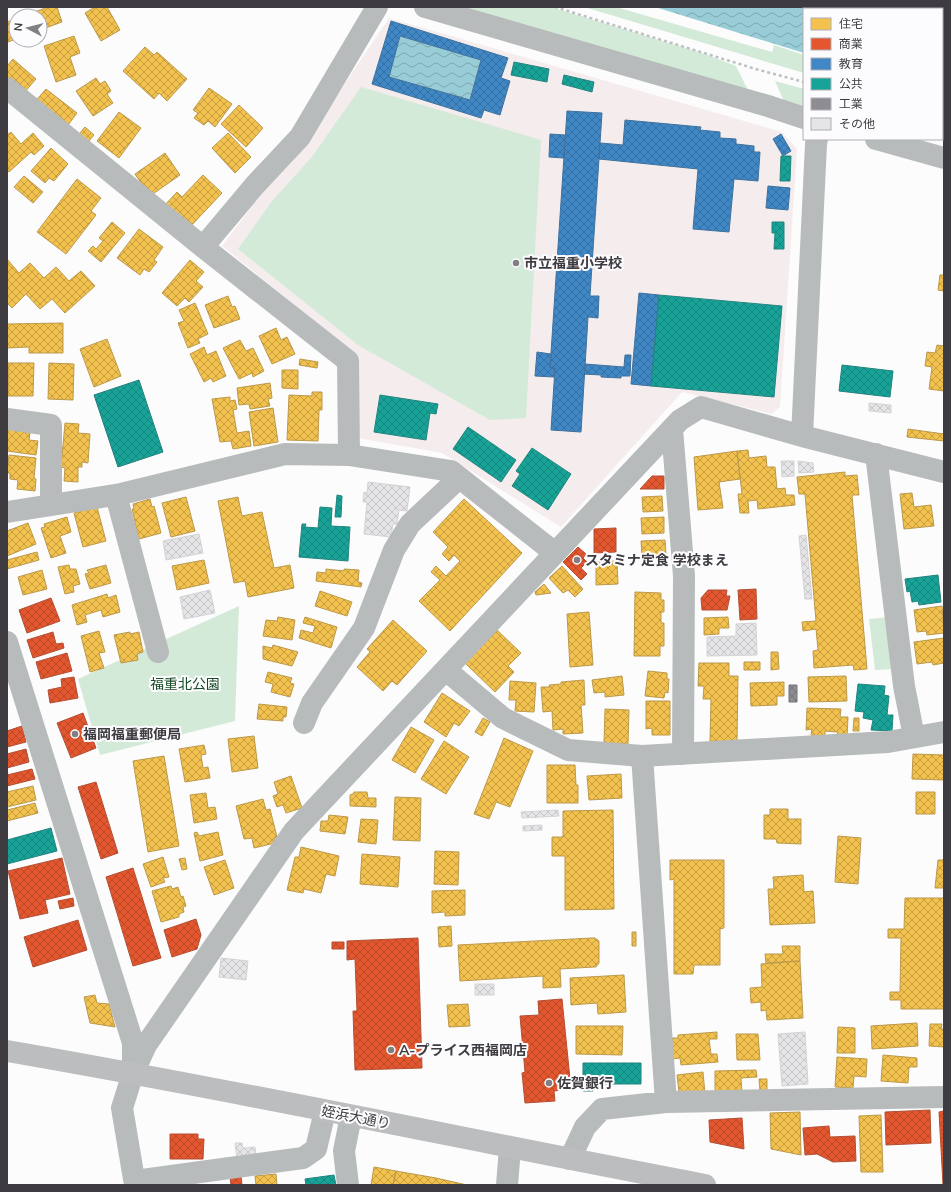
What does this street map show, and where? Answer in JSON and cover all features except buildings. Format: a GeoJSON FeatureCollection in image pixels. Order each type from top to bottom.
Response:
{"type":"FeatureCollection","features":[{"type":"Feature","properties":{"kind":"main road","name":"姪浜大通り"},"geometry":{"type":"LineString","coordinates":[[7,1051],[133,1073],[705,1185]]}},
{"type":"Feature","properties":{"kind":"street"},"geometry":{"type":"LineString","coordinates":[[203,247],[255,185],[300,137],[377,7]]}},
{"type":"Feature","properties":{"kind":"street"},"geometry":{"type":"LineString","coordinates":[[425,7],[768,106],[803,118]]}},
{"type":"Feature","properties":{"kind":"street"},"geometry":{"type":"LineString","coordinates":[[7,88],[203,247],[348,361],[348,455]]}},
{"type":"Feature","properties":{"kind":"street"},"geometry":{"type":"LineString","coordinates":[[802,436],[817,140]]}},
{"type":"Feature","properties":{"kind":"street"},"geometry":{"type":"LineString","coordinates":[[880,140],[944,158]]}},
{"type":"Feature","properties":{"kind":"street"},"geometry":{"type":"LineString","coordinates":[[325,1111],[316,1149],[303,1158],[135,1183],[122,1108],[133,1073],[146,1045],[294,831],[672,428],[680,420],[702,407],[802,436],[944,472]]}},
{"type":"Feature","properties":{"kind":"street"},"geometry":{"type":"LineString","coordinates":[[7,419],[51,425],[51,505]]}},
{"type":"Feature","properties":{"kind":"street"},"geometry":{"type":"LineString","coordinates":[[672,428],[684,576],[683,754]]}},
{"type":"Feature","properties":{"kind":"street"},"geometry":{"type":"LineString","coordinates":[[7,512],[116,495],[286,454],[348,455],[451,471],[552,557]]}},
{"type":"Feature","properties":{"kind":"street"},"geometry":{"type":"LineString","coordinates":[[876,454],[904,686],[914,737]]}},
{"type":"Feature","properties":{"kind":"street"},"geometry":{"type":"LineString","coordinates":[[304,723],[312,703],[364,628],[394,550],[410,524],[459,478]]}},
{"type":"Feature","properties":{"kind":"street"},"geometry":{"type":"LineString","coordinates":[[116,495],[158,652]]}},
{"type":"Feature","properties":{"kind":"street"},"geometry":{"type":"LineString","coordinates":[[7,642],[133,1043],[133,1073]]}},
{"type":"Feature","properties":{"kind":"street"},"geometry":{"type":"LineString","coordinates":[[446,670],[503,718],[568,750],[642,756],[888,742],[944,732]]}},
{"type":"Feature","properties":{"kind":"street"},"geometry":{"type":"LineString","coordinates":[[642,756],[666,1102]]}},
{"type":"Feature","properties":{"kind":"street"},"geometry":{"type":"LineString","coordinates":[[570,1159],[584,1127],[602,1109],[666,1102],[944,1097]]}},
{"type":"Feature","properties":{"kind":"street"},"geometry":{"type":"LineString","coordinates":[[348,1185],[344,1151],[351,1116]]}},
{"type":"Feature","properties":{"kind":"street"},"geometry":{"type":"LineString","coordinates":[[506,1185],[510,1148]]}},
{"type":"Feature","properties":{"kind":"path"},"geometry":{"type":"LineString","coordinates":[[555,7],[759,70],[803,82]]}},
{"type":"Feature","properties":{"kind":"shaded area","name":"市立福重小学校"},"geometry":{"type":"Polygon","coordinates":[[[389,18],[782,132],[797,149],[780,407],[772,414],[682,392],[561,527],[442,453],[358,438],[358,356],[222,246],[264,190],[292,162],[389,18]]]}},
{"type":"Feature","properties":{"kind":"green space"},"geometry":{"type":"Polygon","coordinates":[[[456,7],[551,7],[705,54],[736,66],[750,94],[456,7]]]}},
{"type":"Feature","properties":{"kind":"green space"},"geometry":{"type":"Polygon","coordinates":[[[584,7],[616,7],[772,52],[774,45],[803,55],[803,73],[584,7]]]}},
{"type":"Feature","properties":{"kind":"green space"},"geometry":{"type":"Polygon","coordinates":[[[775,81],[803,89],[803,110],[785,104],[775,81]]]}},
{"type":"Feature","properties":{"kind":"green space"},"geometry":{"type":"Polygon","coordinates":[[[361,87],[541,140],[526,418],[490,420],[358,345],[238,249],[272,201],[311,158],[361,87]]]}},
{"type":"Feature","properties":{"kind":"green space","name":"福重北公園"},"geometry":{"type":"Polygon","coordinates":[[[239,606],[235,721],[100,755],[78,679],[239,606]]]}},
{"type":"Feature","properties":{"kind":"green space"},"geometry":{"type":"Polygon","coordinates":[[[890,617],[896,669],[875,670],[869,619],[890,617]]]}},
{"type":"Feature","properties":{"kind":"water"},"geometry":{"type":"Polygon","coordinates":[[[655,7],[944,7],[944,90],[943,8],[803,8],[803,53],[655,7]]]}},
{"type":"Feature","properties":{"kind":"water"},"geometry":{"type":"Polygon","coordinates":[[[400,36],[481,60],[470,100],[389,77],[400,36]]]}},
{"type":"Feature","properties":{"kind":"place","name":"市立福重小学校"},"geometry":{"type":"Point","coordinates":[516,263]}},
{"type":"Feature","properties":{"kind":"place","name":"スタミナ定食 学校まえ"},"geometry":{"type":"Point","coordinates":[577,560]}},
{"type":"Feature","properties":{"kind":"place","name":"福岡福重郵便局"},"geometry":{"type":"Point","coordinates":[75,734]}},
{"type":"Feature","properties":{"kind":"place","name":"A-プライス西福岡店"},"geometry":{"type":"Point","coordinates":[391,1050]}},
{"type":"Feature","properties":{"kind":"place","name":"佐賀銀行"},"geometry":{"type":"Point","coordinates":[549,1083]}}]}
